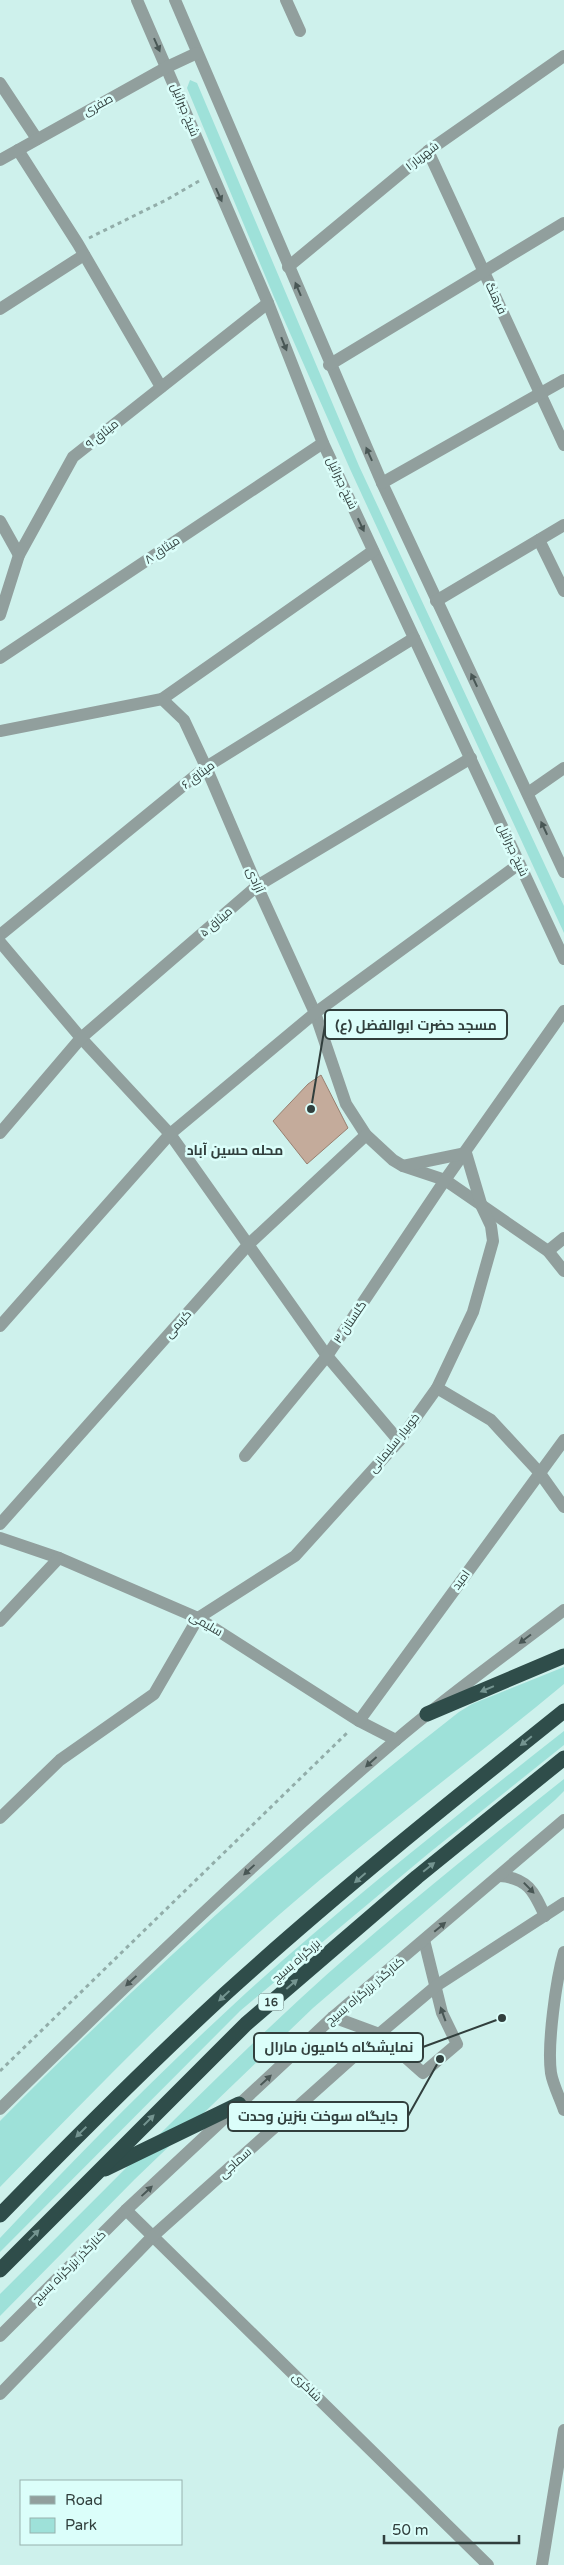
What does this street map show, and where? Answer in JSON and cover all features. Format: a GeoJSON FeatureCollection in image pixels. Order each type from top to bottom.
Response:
{"type":"FeatureCollection","features":[{"type":"Feature","properties":{"kind":"highway"},"geometry":{"type":"LineString","coordinates":[[427,1714],[564,1656]]}},
{"type":"Feature","properties":{"kind":"highway","name":"بزرگراه بسیج"},"geometry":{"type":"LineString","coordinates":[[0,2215],[71,2142],[226,1994],[395,1847],[564,1711]]}},
{"type":"Feature","properties":{"kind":"highway","name":"بزرگراه بسیج"},"geometry":{"type":"LineString","coordinates":[[0,2270],[246,2024],[417,1876],[564,1758]]}},
{"type":"Feature","properties":{"kind":"highway"},"geometry":{"type":"LineString","coordinates":[[93,2175],[239,2104]]}},
{"type":"Feature","properties":{"kind":"street","name":"شیخ جبرائیل"},"geometry":{"type":"LineString","coordinates":[[137,0],[167,67],[210,174],[268,303],[323,443],[564,959]]}},
{"type":"Feature","properties":{"kind":"street"},"geometry":{"type":"LineString","coordinates":[[175,0],[382,483],[564,872]]}},
{"type":"Feature","properties":{"kind":"street"},"geometry":{"type":"LineString","coordinates":[[286,0],[300,31]]}},
{"type":"Feature","properties":{"kind":"street","name":"صفری"},"geometry":{"type":"LineString","coordinates":[[0,160],[167,67],[197,53]]}},
{"type":"Feature","properties":{"kind":"street","name":"شهریار ۱"},"geometry":{"type":"LineString","coordinates":[[288,267],[428,151],[564,56]]}},
{"type":"Feature","properties":{"kind":"street"},"geometry":{"type":"LineString","coordinates":[[0,83],[37,139]]}},
{"type":"Feature","properties":{"kind":"street"},"geometry":{"type":"LineString","coordinates":[[18,150],[81,250],[161,386]]}},
{"type":"Feature","properties":{"kind":"street","name":"فرهنگ"},"geometry":{"type":"LineString","coordinates":[[428,151],[564,444]]}},
{"type":"Feature","properties":{"kind":"street"},"geometry":{"type":"LineString","coordinates":[[330,365],[483,270],[564,223]]}},
{"type":"Feature","properties":{"kind":"street"},"geometry":{"type":"LineString","coordinates":[[0,309],[81,250]]}},
{"type":"Feature","properties":{"kind":"street","name":"میثاق ۹"},"geometry":{"type":"LineString","coordinates":[[0,614],[19,555],[73,457],[268,303]]}},
{"type":"Feature","properties":{"kind":"street"},"geometry":{"type":"LineString","coordinates":[[382,483],[564,380]]}},
{"type":"Feature","properties":{"kind":"street","name":"میثاق ۸"},"geometry":{"type":"LineString","coordinates":[[0,658],[323,443]]}},
{"type":"Feature","properties":{"kind":"street"},"geometry":{"type":"LineString","coordinates":[[0,521],[19,555]]}},
{"type":"Feature","properties":{"kind":"street"},"geometry":{"type":"LineString","coordinates":[[436,600],[564,525]]}},
{"type":"Feature","properties":{"kind":"street"},"geometry":{"type":"LineString","coordinates":[[539,540],[564,591]]}},
{"type":"Feature","properties":{"kind":"street"},"geometry":{"type":"LineString","coordinates":[[0,731],[162,699],[373,550]]}},
{"type":"Feature","properties":{"kind":"street","name":"میثاق ۶"},"geometry":{"type":"LineString","coordinates":[[0,935],[206,767],[414,638]]}},
{"type":"Feature","properties":{"kind":"street","name":"آزادی"},"geometry":{"type":"LineString","coordinates":[[162,699],[184,720],[206,767],[257,886],[315,1013],[346,1104],[366,1135],[393,1160],[403,1166],[445,1180],[548,1251],[564,1271]]}},
{"type":"Feature","properties":{"kind":"street","name":"میثاق ۵"},"geometry":{"type":"LineString","coordinates":[[0,1133],[81,1038],[257,886],[471,758]]}},
{"type":"Feature","properties":{"kind":"street"},"geometry":{"type":"LineString","coordinates":[[528,793],[564,768]]}},
{"type":"Feature","properties":{"kind":"street"},"geometry":{"type":"LineString","coordinates":[[0,1326],[170,1134],[315,1013],[519,864]]}},
{"type":"Feature","properties":{"kind":"street"},"geometry":{"type":"LineString","coordinates":[[0,942],[81,1038],[170,1134],[327,1356],[399,1441]]}},
{"type":"Feature","properties":{"kind":"street"},"geometry":{"type":"LineString","coordinates":[[445,1180],[466,1153],[564,1011]]}},
{"type":"Feature","properties":{"kind":"street","name":"کریمی"},"geometry":{"type":"LineString","coordinates":[[0,1524],[248,1245],[366,1135]]}},
{"type":"Feature","properties":{"kind":"street"},"geometry":{"type":"LineString","coordinates":[[403,1166],[466,1153]]}},
{"type":"Feature","properties":{"kind":"street","name":"خوبیار سلیمانی"},"geometry":{"type":"LineString","coordinates":[[198,1618],[294,1556],[399,1441],[437,1388],[473,1312],[493,1242],[491,1226],[482,1207],[466,1153]]}},
{"type":"Feature","properties":{"kind":"street","name":"گلستان ۳"},"geometry":{"type":"LineString","coordinates":[[245,1456],[327,1356],[445,1180]]}},
{"type":"Feature","properties":{"kind":"street"},"geometry":{"type":"LineString","coordinates":[[548,1251],[564,1238]]}},
{"type":"Feature","properties":{"kind":"street"},"geometry":{"type":"LineString","coordinates":[[437,1388],[491,1420],[539,1472],[564,1507]]}},
{"type":"Feature","properties":{"kind":"street","name":"امید"},"geometry":{"type":"LineString","coordinates":[[359,1721],[564,1440]]}},
{"type":"Feature","properties":{"kind":"street","name":"سلیمی"},"geometry":{"type":"LineString","coordinates":[[0,1538],[59,1558],[198,1618],[359,1721],[396,1740]]}},
{"type":"Feature","properties":{"kind":"street"},"geometry":{"type":"LineString","coordinates":[[0,1621],[59,1558]]}},
{"type":"Feature","properties":{"kind":"street"},"geometry":{"type":"LineString","coordinates":[[0,2109],[111,1999],[244,1874],[427,1714],[564,1610]]}},
{"type":"Feature","properties":{"kind":"street"},"geometry":{"type":"LineString","coordinates":[[0,1818],[60,1760],[154,1694],[198,1618]]}},
{"type":"Feature","properties":{"kind":"street","name":"کنارگذر بزرگراه بسیج"},"geometry":{"type":"LineString","coordinates":[[0,2336],[126,2210],[333,2017],[564,1820]]}},
{"type":"Feature","properties":{"kind":"street"},"geometry":{"type":"LineString","coordinates":[[500,1876],[514,1877],[527,1884],[536,1896],[545,1916]]}},
{"type":"Feature","properties":{"kind":"street","name":"سماجی"},"geometry":{"type":"LineString","coordinates":[[0,2394],[153,2236],[379,2034],[436,1986],[564,1903]]}},
{"type":"Feature","properties":{"kind":"street"},"geometry":{"type":"LineString","coordinates":[[333,2017],[379,2034],[422,2073],[457,2044],[442,2013],[424,1940]]}},
{"type":"Feature","properties":{"kind":"street"},"geometry":{"type":"LineString","coordinates":[[564,1952],[560,1967],[552,2029],[551,2073],[564,2110]]}},
{"type":"Feature","properties":{"kind":"street","name":"شاکری"},"geometry":{"type":"LineString","coordinates":[[126,2210],[488,2565]]}},
{"type":"Feature","properties":{"kind":"street"},"geometry":{"type":"LineString","coordinates":[[542,2565],[564,2430]]}},
{"type":"Feature","properties":{"kind":"path"},"geometry":{"type":"LineString","coordinates":[[81,250],[210,174]]}},
{"type":"Feature","properties":{"kind":"path"},"geometry":{"type":"LineString","coordinates":[[0,2071],[359,1721]]}},
{"type":"Feature","properties":{"kind":"green space"},"geometry":{"type":"Polygon","coordinates":[[[190,80],[197,83],[359,466],[564,906],[564,933],[350,469],[274,297],[187,88],[190,80]]]}},
{"type":"Feature","properties":{"kind":"green space"},"geometry":{"type":"Polygon","coordinates":[[[564,1667],[564,1684],[350,1855],[244,1946],[137,2048],[0,2187],[0,2121],[166,1961],[281,1858],[459,1712],[472,1704],[564,1667]]]}},
{"type":"Feature","properties":{"kind":"green space"},"geometry":{"type":"Polygon","coordinates":[[[564,1731],[564,1745],[429,1853],[240,2011],[0,2252],[0,2238],[90,2144],[214,2022],[363,1892],[564,1731]]]}},
{"type":"Feature","properties":{"kind":"green space"},"geometry":{"type":"Polygon","coordinates":[[[564,1779],[564,1791],[555,1800],[313,2008],[135,2179],[0,2316],[0,2294],[187,2107],[263,2034],[333,1969],[464,1859],[564,1779]]]}},
{"type":"Feature","properties":{"kind":"building"},"geometry":{"type":"Polygon","coordinates":[[[321,1075],[348,1128],[307,1164],[273,1121],[308,1084],[321,1075]]]}},
{"type":"Feature","properties":{"kind":"place","name":"مسجد حضرت ابوالفضل (ع)"},"geometry":{"type":"Point","coordinates":[311,1109]}},
{"type":"Feature","properties":{"kind":"place","name":"نمایشگاه کامیون مارال"},"geometry":{"type":"Point","coordinates":[502,2018]}},
{"type":"Feature","properties":{"kind":"place","name":"جایگاه سوخت بنزین وحدت"},"geometry":{"type":"Point","coordinates":[440,2059]}},
{"type":"Feature","properties":{"kind":"district","name":"محله حسین آباد"},"geometry":{"type":"Point","coordinates":[235,1150]}}]}
